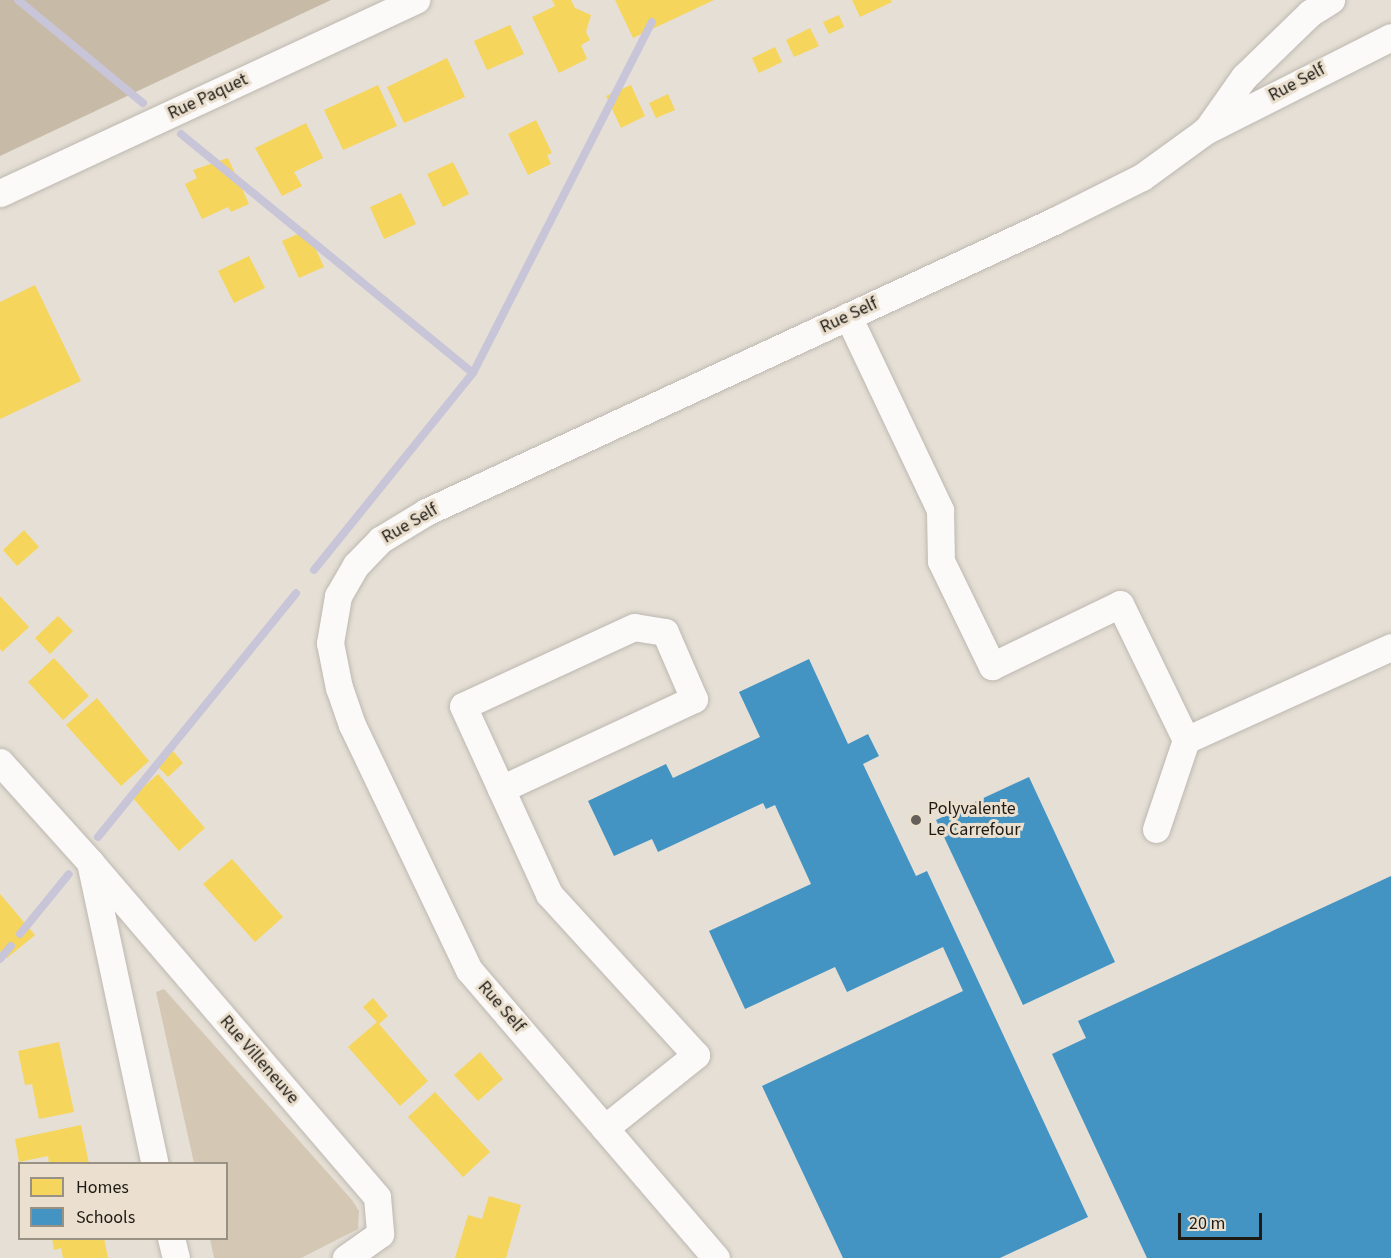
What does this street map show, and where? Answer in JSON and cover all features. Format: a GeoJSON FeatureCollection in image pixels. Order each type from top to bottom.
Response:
{"type":"FeatureCollection","features":[{"type":"Feature","properties":{"kind":"street","name":"Rue Paquet"},"geometry":{"type":"LineString","coordinates":[[0,193],[416,0]]}},
{"type":"Feature","properties":{"kind":"street","name":"Rue Self"},"geometry":{"type":"LineString","coordinates":[[1205,131],[1244,77],[1310,14],[1332,0]]}},
{"type":"Feature","properties":{"kind":"street","name":"Rue Self"},"geometry":{"type":"LineString","coordinates":[[716,1258],[469,970],[352,725],[339,688],[330,643],[338,596],[356,565],[380,540],[426,512],[1142,177],[1205,131],[1391,37]]}},
{"type":"Feature","properties":{"kind":"street"},"geometry":{"type":"LineString","coordinates":[[848,316],[940,510],[941,561],[992,666],[1120,604],[1186,740],[1156,829]]}},
{"type":"Feature","properties":{"kind":"street"},"geometry":{"type":"LineString","coordinates":[[501,789],[694,699],[664,632],[634,627],[463,706],[549,894],[696,1055],[604,1128]]}},
{"type":"Feature","properties":{"kind":"street"},"geometry":{"type":"LineString","coordinates":[[1186,740],[1391,647]]}},
{"type":"Feature","properties":{"kind":"street","name":"Rue Villeneuve"},"geometry":{"type":"LineString","coordinates":[[0,762],[90,862],[377,1197],[380,1234],[346,1258]]}},
{"type":"Feature","properties":{"kind":"street","name":"Rue Villeneuve"},"geometry":{"type":"LineString","coordinates":[[90,862],[155,1162]]}},
{"type":"Feature","properties":{"kind":"street"},"geometry":{"type":"LineString","coordinates":[[171,1240],[176,1258]]}},
{"type":"Feature","properties":{"kind":"shaded area"},"geometry":{"type":"Polygon","coordinates":[[[0,0],[331,0],[0,156],[0,0]]]}},
{"type":"Feature","properties":{"kind":"shaded area"},"geometry":{"type":"Polygon","coordinates":[[[164,989],[352,1200],[359,1211],[358,1229],[301,1258],[214,1258],[210,1240],[228,1240],[228,1162],[194,1162],[156,992],[164,989]]]}},
{"type":"Feature","properties":{"kind":"building: Homes"},"geometry":{"type":"Polygon","coordinates":[[[552,0],[571,0],[575,8],[591,15],[586,32],[590,40],[581,45],[587,59],[559,73],[532,17],[555,6],[552,0]]]}},
{"type":"Feature","properties":{"kind":"building: Homes"},"geometry":{"type":"Polygon","coordinates":[[[615,0],[714,0],[633,38],[615,0]]]}},
{"type":"Feature","properties":{"kind":"building: Homes"},"geometry":{"type":"Polygon","coordinates":[[[852,0],[891,0],[892,2],[860,17],[852,0]]]}},
{"type":"Feature","properties":{"kind":"building: Homes"},"geometry":{"type":"Polygon","coordinates":[[[839,15],[844,27],[829,34],[823,22],[839,15]]]}},
{"type":"Feature","properties":{"kind":"building: Homes"},"geometry":{"type":"Polygon","coordinates":[[[510,25],[524,54],[487,70],[474,41],[510,25]]]}},
{"type":"Feature","properties":{"kind":"building: Homes"},"geometry":{"type":"Polygon","coordinates":[[[810,28],[819,46],[794,57],[786,40],[810,28]]]}},
{"type":"Feature","properties":{"kind":"building: Homes"},"geometry":{"type":"Polygon","coordinates":[[[775,47],[782,62],[759,73],[752,58],[775,47]]]}},
{"type":"Feature","properties":{"kind":"building: Homes"},"geometry":{"type":"Polygon","coordinates":[[[447,58],[465,97],[404,123],[387,87],[447,58]]]}},
{"type":"Feature","properties":{"kind":"building: Homes"},"geometry":{"type":"Polygon","coordinates":[[[378,85],[397,126],[343,150],[324,110],[378,85]]]}},
{"type":"Feature","properties":{"kind":"building: Homes"},"geometry":{"type":"Polygon","coordinates":[[[631,85],[645,116],[621,128],[606,96],[631,85]]]}},
{"type":"Feature","properties":{"kind":"building: Homes"},"geometry":{"type":"Polygon","coordinates":[[[668,94],[675,110],[656,118],[649,103],[668,94]]]}},
{"type":"Feature","properties":{"kind":"building: Homes"},"geometry":{"type":"Polygon","coordinates":[[[536,120],[552,153],[547,155],[551,164],[528,175],[508,134],[536,120]]]}},
{"type":"Feature","properties":{"kind":"building: Homes"},"geometry":{"type":"Polygon","coordinates":[[[306,123],[323,158],[294,172],[302,186],[282,196],[255,148],[306,123]]]}},
{"type":"Feature","properties":{"kind":"building: Homes"},"geometry":{"type":"Polygon","coordinates":[[[228,158],[249,204],[231,212],[228,207],[202,219],[185,184],[197,178],[193,170],[228,158]]]}},
{"type":"Feature","properties":{"kind":"building: Homes"},"geometry":{"type":"Polygon","coordinates":[[[453,162],[469,194],[443,207],[427,174],[453,162]]]}},
{"type":"Feature","properties":{"kind":"building: Homes"},"geometry":{"type":"Polygon","coordinates":[[[401,193],[416,224],[384,239],[370,207],[401,193]]]}},
{"type":"Feature","properties":{"kind":"building: Homes"},"geometry":{"type":"Polygon","coordinates":[[[307,230],[324,267],[299,278],[282,241],[307,230]]]}},
{"type":"Feature","properties":{"kind":"building: Homes"},"geometry":{"type":"Polygon","coordinates":[[[249,256],[265,288],[234,303],[218,271],[249,256]]]}},
{"type":"Feature","properties":{"kind":"building: Homes"},"geometry":{"type":"Polygon","coordinates":[[[35,285],[81,381],[0,419],[0,302],[35,285]]]}},
{"type":"Feature","properties":{"kind":"building: Homes"},"geometry":{"type":"Polygon","coordinates":[[[24,530],[39,547],[17,566],[3,550],[24,530]]]}},
{"type":"Feature","properties":{"kind":"building: Homes"},"geometry":{"type":"Polygon","coordinates":[[[0,596],[29,627],[2,652],[0,649],[0,596]]]}},
{"type":"Feature","properties":{"kind":"building: Homes"},"geometry":{"type":"Polygon","coordinates":[[[58,616],[73,631],[50,654],[35,638],[58,616]]]}},
{"type":"Feature","properties":{"kind":"building: Homes"},"geometry":{"type":"Polygon","coordinates":[[[54,658],[89,696],[63,720],[28,682],[54,658]]]}},
{"type":"Feature","properties":{"kind":"building: Homes"},"geometry":{"type":"Polygon","coordinates":[[[97,698],[149,761],[121,786],[66,725],[97,698]]]}},
{"type":"Feature","properties":{"kind":"building: Homes"},"geometry":{"type":"Polygon","coordinates":[[[173,751],[183,763],[168,777],[157,766],[173,751]]]}},
{"type":"Feature","properties":{"kind":"building: Homes"},"geometry":{"type":"Polygon","coordinates":[[[158,774],[205,828],[179,851],[132,797],[158,774]]]}},
{"type":"Feature","properties":{"kind":"building: Homes"},"geometry":{"type":"Polygon","coordinates":[[[232,859],[283,917],[255,942],[203,884],[232,859]]]}},
{"type":"Feature","properties":{"kind":"building: Homes"},"geometry":{"type":"Polygon","coordinates":[[[0,894],[35,935],[7,958],[0,951],[0,894]]]}},
{"type":"Feature","properties":{"kind":"building: Homes"},"geometry":{"type":"Polygon","coordinates":[[[373,998],[388,1016],[379,1024],[428,1081],[400,1106],[348,1047],[377,1022],[363,1007],[373,998]]]}},
{"type":"Feature","properties":{"kind":"building: Homes"},"geometry":{"type":"Polygon","coordinates":[[[59,1042],[74,1112],[39,1119],[32,1084],[25,1085],[18,1051],[59,1042]]]}},
{"type":"Feature","properties":{"kind":"building: Homes"},"geometry":{"type":"Polygon","coordinates":[[[480,1052],[503,1079],[478,1101],[454,1075],[480,1052]]]}},
{"type":"Feature","properties":{"kind":"building: Homes"},"geometry":{"type":"Polygon","coordinates":[[[435,1092],[490,1152],[463,1177],[408,1117],[435,1092]]]}},
{"type":"Feature","properties":{"kind":"building: Homes"},"geometry":{"type":"Polygon","coordinates":[[[81,1125],[89,1162],[49,1162],[48,1156],[19,1162],[15,1139],[81,1125]]]}},
{"type":"Feature","properties":{"kind":"building: Homes"},"geometry":{"type":"Polygon","coordinates":[[[489,1196],[521,1205],[506,1258],[455,1258],[468,1215],[482,1219],[489,1196]]]}},
{"type":"Feature","properties":{"kind":"building: Homes"},"geometry":{"type":"Polygon","coordinates":[[[52,1240],[104,1240],[108,1258],[63,1258],[61,1248],[54,1250],[52,1240]]]}},
{"type":"Feature","properties":{"kind":"building: Schools"},"geometry":{"type":"Polygon","coordinates":[[[809,659],[848,744],[868,734],[879,756],[863,764],[916,876],[927,871],[1088,1217],[1000,1258],[843,1258],[762,1086],[963,991],[943,947],[847,992],[835,967],[745,1009],[709,931],[811,884],[775,805],[766,809],[763,803],[658,852],[652,839],[614,856],[588,801],[666,764],[673,778],[760,737],[739,692],[809,659]]]}},
{"type":"Feature","properties":{"kind":"building: Schools"},"geometry":{"type":"Polygon","coordinates":[[[1029,777],[1115,962],[1023,1005],[936,820],[1029,777]]]}},
{"type":"Feature","properties":{"kind":"building: Schools"},"geometry":{"type":"Polygon","coordinates":[[[1391,876],[1391,1258],[1147,1258],[1052,1054],[1086,1038],[1078,1021],[1391,876]]]}},
{"type":"Feature","properties":{"kind":"waterway"},"geometry":{"type":"LineString","coordinates":[[18,0],[143,103]]}},
{"type":"Feature","properties":{"kind":"waterway"},"geometry":{"type":"LineString","coordinates":[[314,570],[473,373],[652,22]]}},
{"type":"Feature","properties":{"kind":"waterway"},"geometry":{"type":"LineString","coordinates":[[181,134],[473,373]]}},
{"type":"Feature","properties":{"kind":"waterway"},"geometry":{"type":"LineString","coordinates":[[98,837],[296,593]]}},
{"type":"Feature","properties":{"kind":"waterway"},"geometry":{"type":"LineString","coordinates":[[20,934],[69,874]]}},
{"type":"Feature","properties":{"kind":"waterway"},"geometry":{"type":"LineString","coordinates":[[0,959],[11,946]]}},
{"type":"Feature","properties":{"kind":"place","name":"Polyvalente Le Carrefour"},"geometry":{"type":"Point","coordinates":[916,820]}}]}
